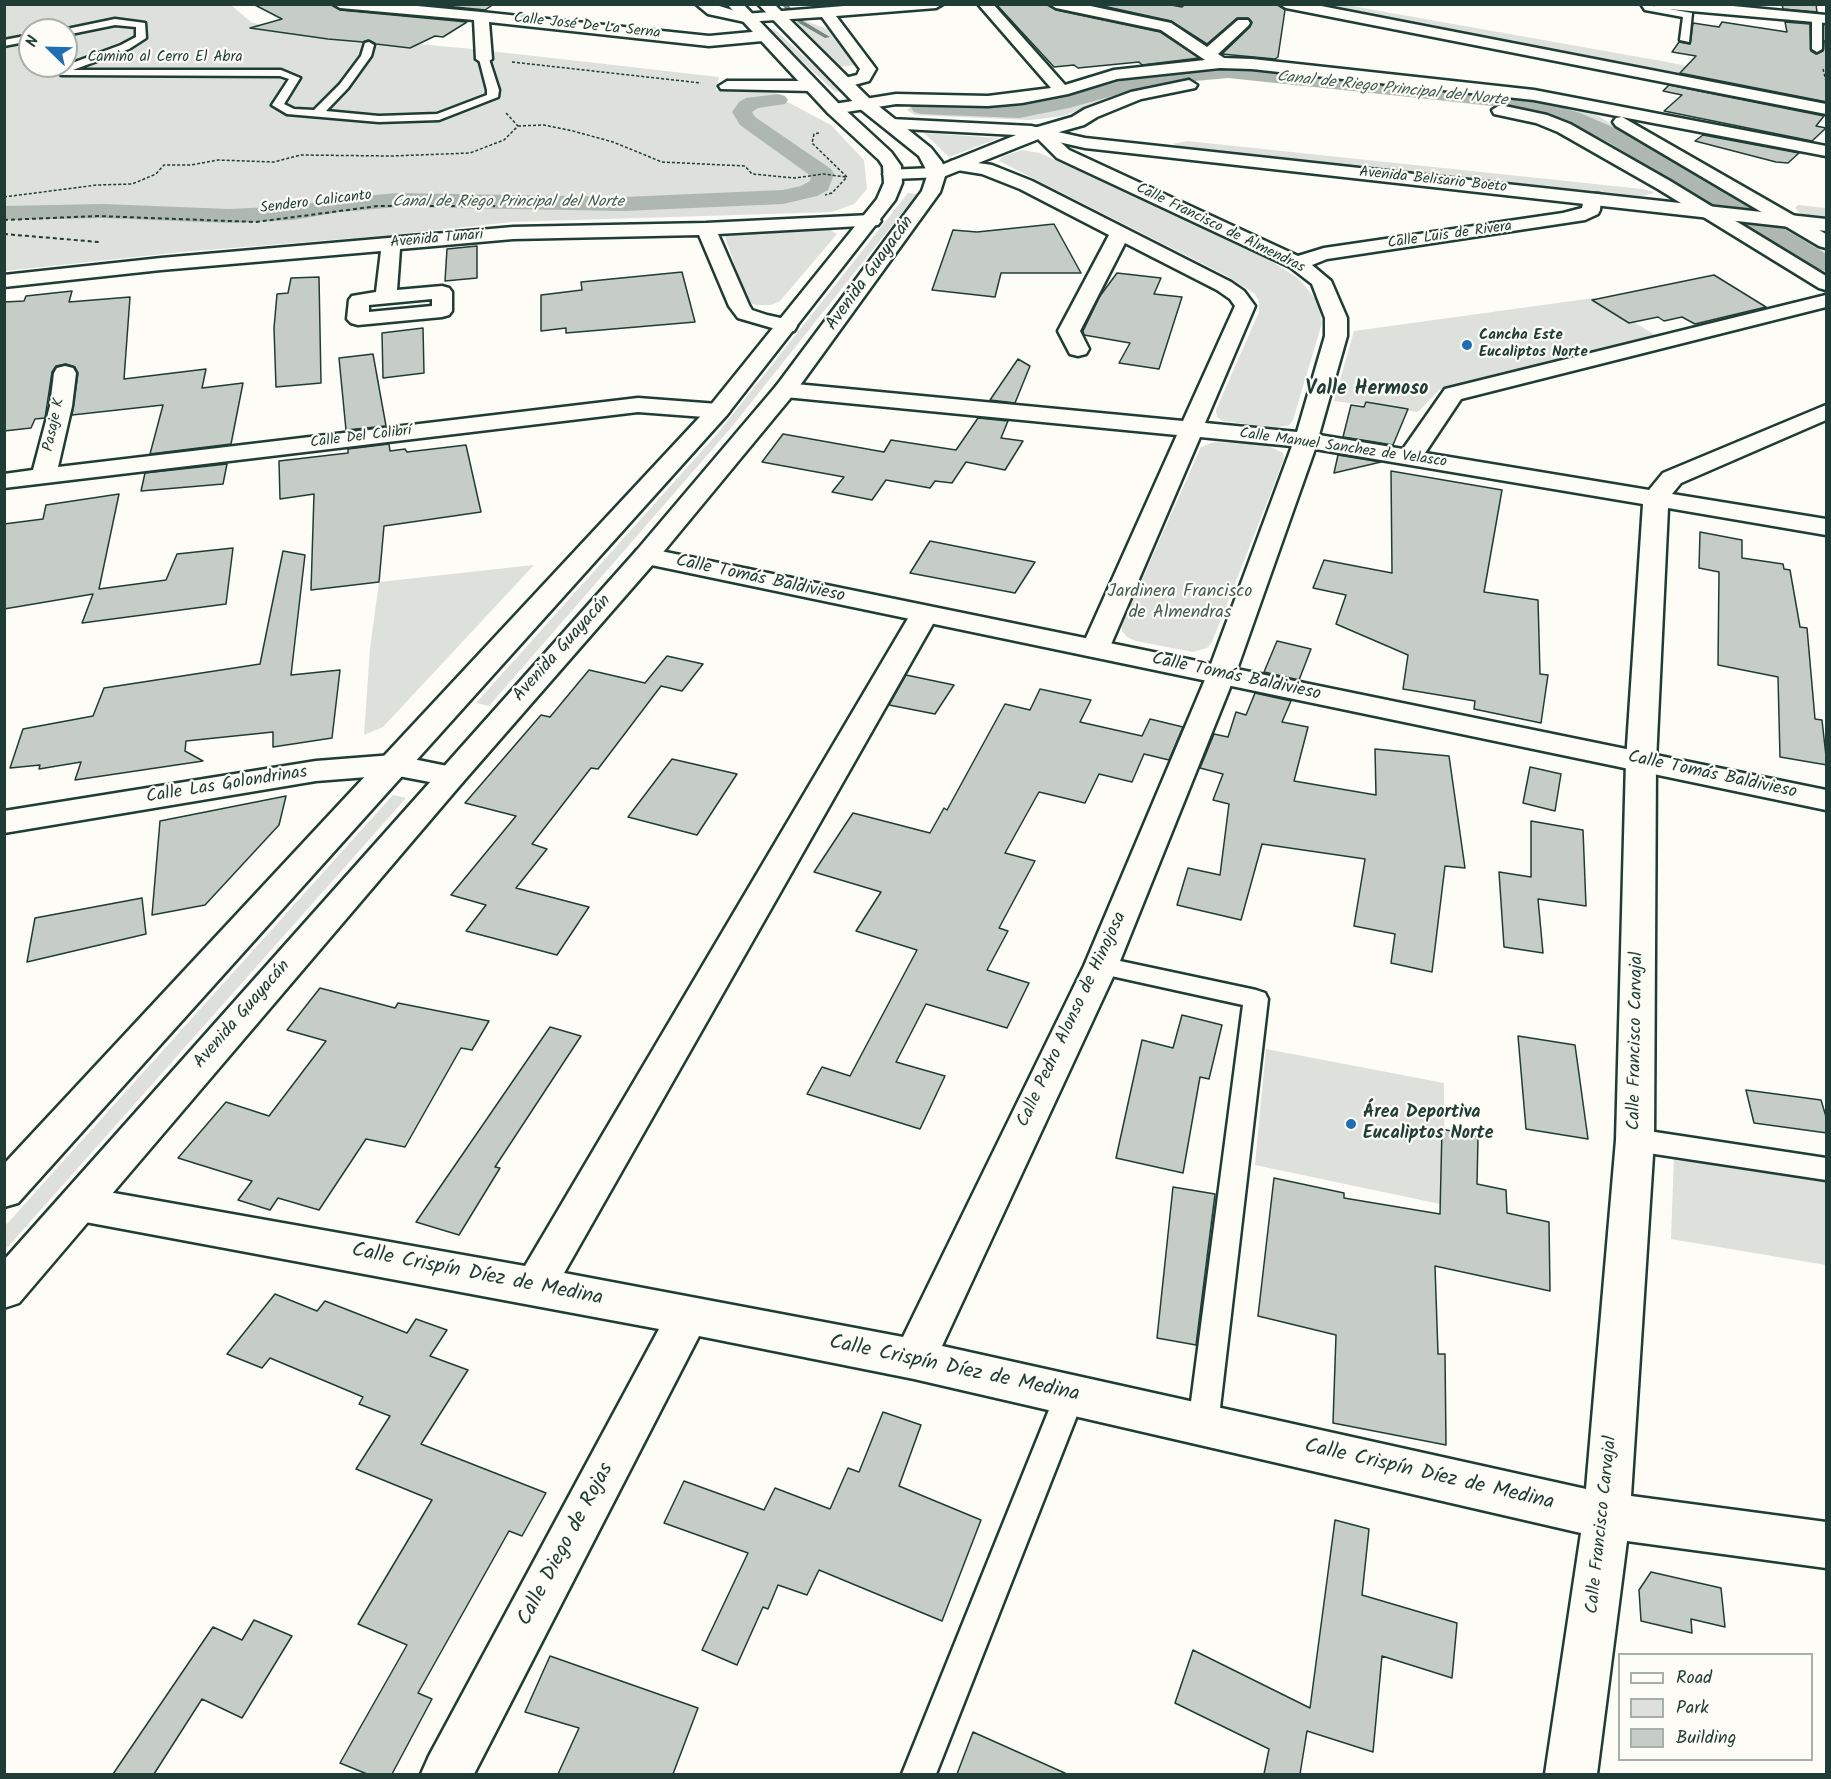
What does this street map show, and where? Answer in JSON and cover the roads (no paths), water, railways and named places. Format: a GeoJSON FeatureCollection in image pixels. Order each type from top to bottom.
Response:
{"type":"FeatureCollection","features":[{"type":"Feature","properties":{"kind":"street","name":"Calle José De La Serna"},"geometry":{"type":"LineString","coordinates":[[340,4],[522,20],[767,46]]}},
{"type":"Feature","properties":{"kind":"street"},"geometry":{"type":"LineString","coordinates":[[503,4],[522,20]]}},
{"type":"Feature","properties":{"kind":"street"},"geometry":{"type":"LineString","coordinates":[[703,4],[713,11],[745,18],[936,4]]}},
{"type":"Feature","properties":{"kind":"street"},"geometry":{"type":"LineString","coordinates":[[734,4],[767,46],[885,156],[892,166],[892,174]]}},
{"type":"Feature","properties":{"kind":"street"},"geometry":{"type":"LineString","coordinates":[[765,4],[865,104],[933,162],[947,169],[1005,175],[1224,286],[1237,295],[1245,306],[1095,649]]}},
{"type":"Feature","properties":{"kind":"street"},"geometry":{"type":"LineString","coordinates":[[985,4],[1062,91]]}},
{"type":"Feature","properties":{"kind":"street"},"geometry":{"type":"LineString","coordinates":[[1056,4],[1166,27],[1214,59]]}},
{"type":"Feature","properties":{"kind":"street"},"geometry":{"type":"LineString","coordinates":[[1286,4],[1443,26]]}},
{"type":"Feature","properties":{"kind":"street"},"geometry":{"type":"LineString","coordinates":[[1364,4],[1443,26],[1827,109]]}},
{"type":"Feature","properties":{"kind":"street"},"geometry":{"type":"LineString","coordinates":[[1657,4],[1822,18]]}},
{"type":"Feature","properties":{"kind":"street"},"geometry":{"type":"LineString","coordinates":[[826,12],[868,69],[864,78],[843,83]]}},
{"type":"Feature","properties":{"kind":"street"},"geometry":{"type":"LineString","coordinates":[[481,16],[484,58]]}},
{"type":"Feature","properties":{"kind":"street"},"geometry":{"type":"LineString","coordinates":[[1214,59],[1243,23]]}},
{"type":"Feature","properties":{"kind":"street"},"geometry":{"type":"LineString","coordinates":[[1431,49],[1443,26]]}},
{"type":"Feature","properties":{"kind":"street"},"geometry":{"type":"LineString","coordinates":[[834,109],[918,98],[988,101],[1022,98],[1062,91],[1114,75],[1214,59],[1534,95],[1827,151]]}},
{"type":"Feature","properties":{"kind":"street"},"geometry":{"type":"LineString","coordinates":[[1402,80],[1416,65]]}},
{"type":"Feature","properties":{"kind":"street"},"geometry":{"type":"LineString","coordinates":[[746,70],[727,86],[812,86]]}},
{"type":"Feature","properties":{"kind":"street"},"geometry":{"type":"LineString","coordinates":[[1040,132],[1078,122],[1091,113],[1137,95],[1175,86],[1204,83]]}},
{"type":"Feature","properties":{"kind":"street"},"geometry":{"type":"LineString","coordinates":[[1487,108],[1541,119],[1564,128],[1673,186],[1705,210],[1827,284]]}},
{"type":"Feature","properties":{"kind":"street"},"geometry":{"type":"LineString","coordinates":[[1643,115],[1782,220],[1827,242]]}},
{"type":"Feature","properties":{"kind":"street","name":"Avenida Belisario Boeto"},"geometry":{"type":"LineString","coordinates":[[891,124],[1040,132],[1102,128],[1184,136]]}},
{"type":"Feature","properties":{"kind":"street","name":"Avenida Belisario Boeto"},"geometry":{"type":"LineString","coordinates":[[892,174],[947,169],[1040,132],[1085,143],[1827,225]]}},
{"type":"Feature","properties":{"kind":"street","name":"Calle Francisco de Almendras"},"geometry":{"type":"LineString","coordinates":[[1040,132],[1063,154],[1297,263],[1321,281],[1336,318],[1336,336],[1306,440],[1221,675]]}},
{"type":"Feature","properties":{"kind":"street","name":"Avenida Guayacán"},"geometry":{"type":"LineString","coordinates":[[4,1290],[451,776],[646,556],[785,390],[947,169]]}},
{"type":"Feature","properties":{"kind":"street","name":"Avenida Guayacán"},"geometry":{"type":"LineString","coordinates":[[4,1191],[718,411],[871,221],[886,200],[893,183],[892,174]]}},
{"type":"Feature","properties":{"kind":"street"},"geometry":{"type":"LineString","coordinates":[[1618,180],[1792,198]]}},
{"type":"Feature","properties":{"kind":"street","name":"Calle Luis de Rivera"},"geometry":{"type":"LineString","coordinates":[[1297,263],[1324,254],[1563,219],[1585,214],[1591,210],[1592,198]]}},
{"type":"Feature","properties":{"kind":"street","name":"Avenida Tunari"},"geometry":{"type":"LineString","coordinates":[[4,281],[161,264],[513,233],[706,229],[871,221]]}},
{"type":"Feature","properties":{"kind":"street"},"geometry":{"type":"LineString","coordinates":[[706,229],[739,306],[745,314],[786,326]]}},
{"type":"Feature","properties":{"kind":"street"},"geometry":{"type":"LineString","coordinates":[[1078,349],[1068,331],[1120,233]]}},
{"type":"Feature","properties":{"kind":"street"},"geometry":{"type":"LineString","coordinates":[[386,298],[391,244]]}},
{"type":"Feature","properties":{"kind":"street"},"geometry":{"type":"LineString","coordinates":[[1410,457],[1453,394],[1827,301]]}},
{"type":"Feature","properties":{"kind":"street","name":"Pasaje K"},"geometry":{"type":"LineString","coordinates":[[44,476],[61,406],[65,373]]}},
{"type":"Feature","properties":{"kind":"street","name":"Calle Manuel Sanchez de Velasco"},"geometry":{"type":"LineString","coordinates":[[785,390],[1306,440],[1827,527]]}},
{"type":"Feature","properties":{"kind":"street","name":"Calle Del Colibrí"},"geometry":{"type":"LineString","coordinates":[[4,481],[638,405],[718,411]]}},
{"type":"Feature","properties":{"kind":"street"},"geometry":{"type":"LineString","coordinates":[[1656,498],[1672,478],[1827,412]]}},
{"type":"Feature","properties":{"kind":"street","name":"Calle Francisco Carvajal"},"geometry":{"type":"LineString","coordinates":[[1571,1774],[1607,1516],[1635,1140],[1641,761],[1656,498]]}},
{"type":"Feature","properties":{"kind":"street","name":"Calle Tomás Baldivieso"},"geometry":{"type":"LineString","coordinates":[[646,556],[1827,800]]}},
{"type":"Feature","properties":{"kind":"street"},"geometry":{"type":"LineString","coordinates":[[535,1286],[924,615]]}},
{"type":"Feature","properties":{"kind":"street","name":"Calle Pedro Alonso de Hinojosa"},"geometry":{"type":"LineString","coordinates":[[914,1359],[1101,966],[1221,675]]}},
{"type":"Feature","properties":{"kind":"street","name":"Calle Las Golondrinas"},"geometry":{"type":"LineString","coordinates":[[4,822],[316,771],[393,765],[451,776]]}},
{"type":"Feature","properties":{"kind":"street","name":"Calle Crispín Díez de Medina"},"geometry":{"type":"LineString","coordinates":[[80,1204],[535,1286],[914,1359],[1607,1516],[1827,1545]]}},
{"type":"Feature","properties":{"kind":"street","name":"Calle Diego de Rojas"},"geometry":{"type":"LineString","coordinates":[[447,1774],[688,1316]]}},
{"type":"Feature","properties":{"kind":"lane"},"geometry":{"type":"LineString","coordinates":[[1646,4],[1649,8],[1688,15],[1685,40]]}},
{"type":"Feature","properties":{"kind":"lane"},"geometry":{"type":"LineString","coordinates":[[1817,48],[1822,18]]}},
{"type":"Feature","properties":{"kind":"lane","name":"Camino al Cerro El Abra"},"geometry":{"type":"LineString","coordinates":[[78,30],[115,22],[141,25],[141,38],[125,47],[68,68],[65,73],[281,73],[295,78],[278,105],[291,112],[317,114]]}},
{"type":"Feature","properties":{"kind":"lane"},"geometry":{"type":"LineString","coordinates":[[119,35],[140,31]]}},
{"type":"Feature","properties":{"kind":"lane"},"geometry":{"type":"LineString","coordinates":[[317,114],[344,86],[366,56],[369,45]]}},
{"type":"Feature","properties":{"kind":"lane"},"geometry":{"type":"LineString","coordinates":[[317,114],[378,119],[439,117],[492,97],[493,90],[484,58]]}},
{"type":"Feature","properties":{"kind":"lane"},"geometry":{"type":"LineString","coordinates":[[1101,966],[1256,999],[1203,1425]]}},
{"type":"Feature","properties":{"kind":"lane"},"geometry":{"type":"LineString","coordinates":[[1635,1140],[1827,1169]]}},
{"type":"Feature","properties":{"kind":"lane"},"geometry":{"type":"LineString","coordinates":[[919,1774],[1070,1395]]}},
{"type":"Feature","properties":{"kind":"waterway"},"geometry":{"type":"LineString","coordinates":[[783,4],[801,22],[827,37]]}},
{"type":"Feature","properties":{"kind":"waterway","name":"Canal de Riego Principal del Norte"},"geometry":{"type":"LineString","coordinates":[[921,108],[1019,112],[1062,104],[1150,79],[1228,72],[1505,101],[1547,109],[1573,117],[1616,137],[1826,264]]}},
{"type":"Feature","properties":{"kind":"waterway","name":"Canal de Riego Principal del Norte"},"geometry":{"type":"LineString","coordinates":[[4,213],[103,211],[229,216],[293,213],[340,205],[398,200],[624,204],[783,197],[809,191],[820,185],[823,174],[747,121],[742,112],[753,102],[778,100]]}},
{"type":"Feature","properties":{"kind":"place","name":"Cancha Este Eucaliptos Norte"},"geometry":{"type":"Point","coordinates":[1467,345]}},
{"type":"Feature","properties":{"kind":"place","name":"Área Deportiva Eucaliptos Norte"},"geometry":{"type":"Point","coordinates":[1351,1124]}},
{"type":"Feature","properties":{"kind":"district","name":"Valle Hermoso"},"geometry":{"type":"Point","coordinates":[1367,391]}},
{"type":"Feature","properties":{"kind":"park label","name":"Jardinera Francisco de Almendras"},"geometry":{"type":"Point","coordinates":[1180,603]}}]}
